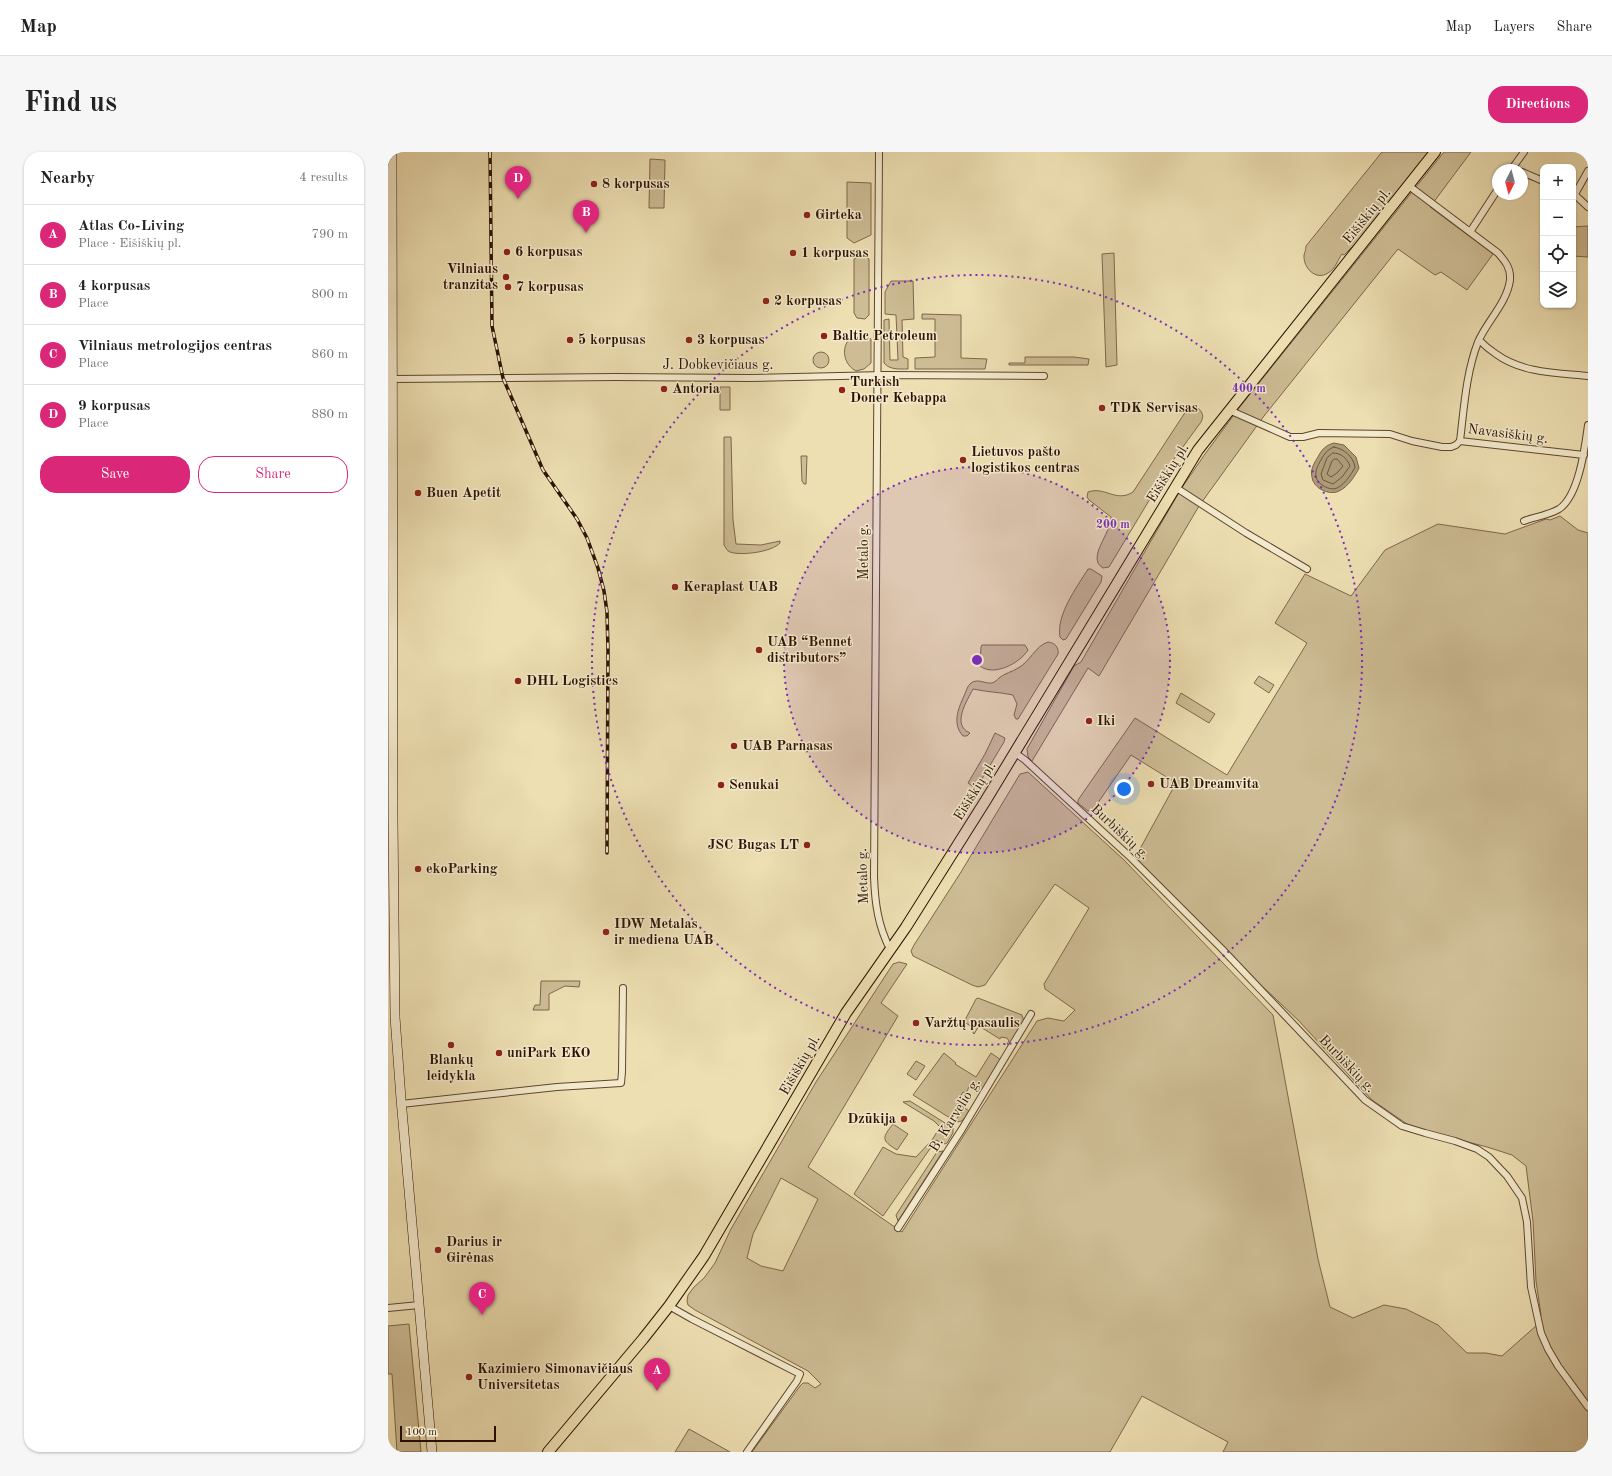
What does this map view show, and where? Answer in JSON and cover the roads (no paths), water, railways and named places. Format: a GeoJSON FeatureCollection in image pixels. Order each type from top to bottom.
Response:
{"type":"FeatureCollection","features":[{"type":"Feature","properties":{"kind":"main road"},"geometry":{"type":"LineString","coordinates":[[392,152],[393,379],[391,569],[395,1018],[401,1104],[432,1452]]}},
{"type":"Feature","properties":{"kind":"main road","name":"Eišiškių pl."},"geometry":{"type":"LineString","coordinates":[[548,1452],[601,1390],[669,1306],[704,1256],[846,1014],[906,927],[1015,753],[1198,450],[1435,152]]}},
{"type":"Feature","properties":{"kind":"street","name":"Metalo g."},"geometry":{"type":"LineString","coordinates":[[879,152],[874,877],[876,909],[882,935],[890,949]]}},
{"type":"Feature","properties":{"kind":"street"},"geometry":{"type":"LineString","coordinates":[[1516,164],[1524,152]]}},
{"type":"Feature","properties":{"kind":"street"},"geometry":{"type":"LineString","coordinates":[[1576,191],[1588,171]]}},
{"type":"Feature","properties":{"kind":"street"},"geometry":{"type":"LineString","coordinates":[[1528,175],[1540,180]]}},
{"type":"Feature","properties":{"kind":"street","name":"Navasiškių g."},"geometry":{"type":"LineString","coordinates":[[1409,186],[1498,253],[1507,263],[1510,278],[1506,296],[1479,340],[1470,370],[1460,442],[1584,455]]}},
{"type":"Feature","properties":{"kind":"street"},"geometry":{"type":"LineString","coordinates":[[1576,196],[1588,207]]}},
{"type":"Feature","properties":{"kind":"street"},"geometry":{"type":"LineString","coordinates":[[1470,232],[1492,198]]}},
{"type":"Feature","properties":{"kind":"street"},"geometry":{"type":"LineString","coordinates":[[1479,340],[1496,355],[1515,364],[1534,370],[1588,376]]}},
{"type":"Feature","properties":{"kind":"street","name":"J. Dobkevičiaus g."},"geometry":{"type":"LineString","coordinates":[[393,379],[603,376],[750,378],[877,375],[1044,376]]}},
{"type":"Feature","properties":{"kind":"street"},"geometry":{"type":"LineString","coordinates":[[1229,410],[1290,437],[1297,438],[1319,433],[1390,434],[1412,441],[1442,447],[1451,447],[1460,442]]}},
{"type":"Feature","properties":{"kind":"street"},"geometry":{"type":"LineString","coordinates":[[1524,521],[1558,509],[1567,503],[1580,471],[1588,425]]}},
{"type":"Feature","properties":{"kind":"street"},"geometry":{"type":"LineString","coordinates":[[1175,488],[1307,570]]}},
{"type":"Feature","properties":{"kind":"street","name":"Burbiškių g."},"geometry":{"type":"LineString","coordinates":[[1015,753],[1025,760],[1129,856],[1222,949],[1365,1100],[1402,1126],[1477,1149],[1489,1157],[1507,1176],[1522,1198],[1527,1222],[1531,1287],[1541,1333],[1558,1366],[1588,1407]]}},
{"type":"Feature","properties":{"kind":"street"},"geometry":{"type":"LineString","coordinates":[[401,1104],[556,1087],[621,1083],[623,988]]}},
{"type":"Feature","properties":{"kind":"street","name":"B. Karvelio g."},"geometry":{"type":"LineString","coordinates":[[898,1228],[962,1129],[1031,1014]]}},
{"type":"Feature","properties":{"kind":"street"},"geometry":{"type":"LineString","coordinates":[[388,1308],[419,1305]]}},
{"type":"Feature","properties":{"kind":"street"},"geometry":{"type":"LineString","coordinates":[[669,1306],[800,1374],[797,1381],[747,1452]]}},
{"type":"Feature","properties":{"kind":"water"},"geometry":{"type":"Polygon","coordinates":[[[1334,443],[1344,445],[1356,457],[1359,468],[1345,487],[1339,491],[1326,492],[1315,485],[1313,481],[1312,469],[1322,450],[1326,446],[1334,443]]]}},
{"type":"Feature","properties":{"kind":"railway"},"geometry":{"type":"LineString","coordinates":[[490,152],[492,326],[503,378],[543,470],[577,519],[587,538],[598,568],[604,591],[607,612],[608,651],[607,853]]}},
{"type":"Feature","properties":{"kind":"place","name":"8 korpusas"},"geometry":{"type":"Point","coordinates":[594,184]}},
{"type":"Feature","properties":{"kind":"place","name":"9 korpusas"},"geometry":{"type":"Point","coordinates":[518,199]}},
{"type":"Feature","properties":{"kind":"place","name":"Girteka"},"geometry":{"type":"Point","coordinates":[807,215]}},
{"type":"Feature","properties":{"kind":"place","name":"4 korpusas"},"geometry":{"type":"Point","coordinates":[586,233]}},
{"type":"Feature","properties":{"kind":"place","name":"6 korpusas"},"geometry":{"type":"Point","coordinates":[507,252]}},
{"type":"Feature","properties":{"kind":"place","name":"1 korpusas"},"geometry":{"type":"Point","coordinates":[793,253]}},
{"type":"Feature","properties":{"kind":"place","name":"Vilniaus tranzitas"},"geometry":{"type":"Point","coordinates":[506,277]}},
{"type":"Feature","properties":{"kind":"place","name":"7 korpusas"},"geometry":{"type":"Point","coordinates":[508,287]}},
{"type":"Feature","properties":{"kind":"place","name":"2 korpusas"},"geometry":{"type":"Point","coordinates":[766,301]}},
{"type":"Feature","properties":{"kind":"place","name":"Baltic Petroleum"},"geometry":{"type":"Point","coordinates":[824,336]}},
{"type":"Feature","properties":{"kind":"place","name":"5 korpusas"},"geometry":{"type":"Point","coordinates":[570,340]}},
{"type":"Feature","properties":{"kind":"place","name":"3 korpusas"},"geometry":{"type":"Point","coordinates":[689,340]}},
{"type":"Feature","properties":{"kind":"place","name":"Antoria"},"geometry":{"type":"Point","coordinates":[664,389]}},
{"type":"Feature","properties":{"kind":"place","name":"Turkish Doner Kebappa"},"geometry":{"type":"Point","coordinates":[842,390]}},
{"type":"Feature","properties":{"kind":"place","name":"TDK Servisas"},"geometry":{"type":"Point","coordinates":[1102,408]}},
{"type":"Feature","properties":{"kind":"place","name":"Lietuvos pašto logistikos centras"},"geometry":{"type":"Point","coordinates":[963,460]}},
{"type":"Feature","properties":{"kind":"place","name":"Buen Apetit"},"geometry":{"type":"Point","coordinates":[418,493]}},
{"type":"Feature","properties":{"kind":"place","name":"Keraplast UAB"},"geometry":{"type":"Point","coordinates":[675,587]}},
{"type":"Feature","properties":{"kind":"place","name":"UAB “Bennet distributors”"},"geometry":{"type":"Point","coordinates":[759,650]}},
{"type":"Feature","properties":{"kind":"place","name":"DHL Logistics"},"geometry":{"type":"Point","coordinates":[518,681]}},
{"type":"Feature","properties":{"kind":"place","name":"Iki"},"geometry":{"type":"Point","coordinates":[1089,721]}},
{"type":"Feature","properties":{"kind":"place","name":"UAB Parnasas"},"geometry":{"type":"Point","coordinates":[734,746]}},
{"type":"Feature","properties":{"kind":"place","name":"UAB Dreamvita"},"geometry":{"type":"Point","coordinates":[1151,784]}},
{"type":"Feature","properties":{"kind":"place","name":"Senukai"},"geometry":{"type":"Point","coordinates":[721,785]}},
{"type":"Feature","properties":{"kind":"place","name":"JSC Bugas LT"},"geometry":{"type":"Point","coordinates":[807,845]}},
{"type":"Feature","properties":{"kind":"place","name":"ekoParking"},"geometry":{"type":"Point","coordinates":[418,869]}},
{"type":"Feature","properties":{"kind":"place","name":"IDW Metalas ir mediena UAB"},"geometry":{"type":"Point","coordinates":[606,932]}},
{"type":"Feature","properties":{"kind":"place","name":"Varžtų pasaulis"},"geometry":{"type":"Point","coordinates":[916,1023]}},
{"type":"Feature","properties":{"kind":"place","name":"Blankų leidykla"},"geometry":{"type":"Point","coordinates":[451,1045]}},
{"type":"Feature","properties":{"kind":"place","name":"uniPark EKO"},"geometry":{"type":"Point","coordinates":[499,1053]}},
{"type":"Feature","properties":{"kind":"place","name":"Dzūkija"},"geometry":{"type":"Point","coordinates":[904,1119]}},
{"type":"Feature","properties":{"kind":"place","name":"Darius ir Girėnas"},"geometry":{"type":"Point","coordinates":[438,1250]}},
{"type":"Feature","properties":{"kind":"place","name":"Vilniaus metrologijos centras"},"geometry":{"type":"Point","coordinates":[482,1315]}},
{"type":"Feature","properties":{"kind":"place","name":"Kazimiero Simonavičiaus Universitetas"},"geometry":{"type":"Point","coordinates":[469,1377]}},
{"type":"Feature","properties":{"kind":"place","name":"Atlas Co-Living"},"geometry":{"type":"Point","coordinates":[657,1391]}}]}
